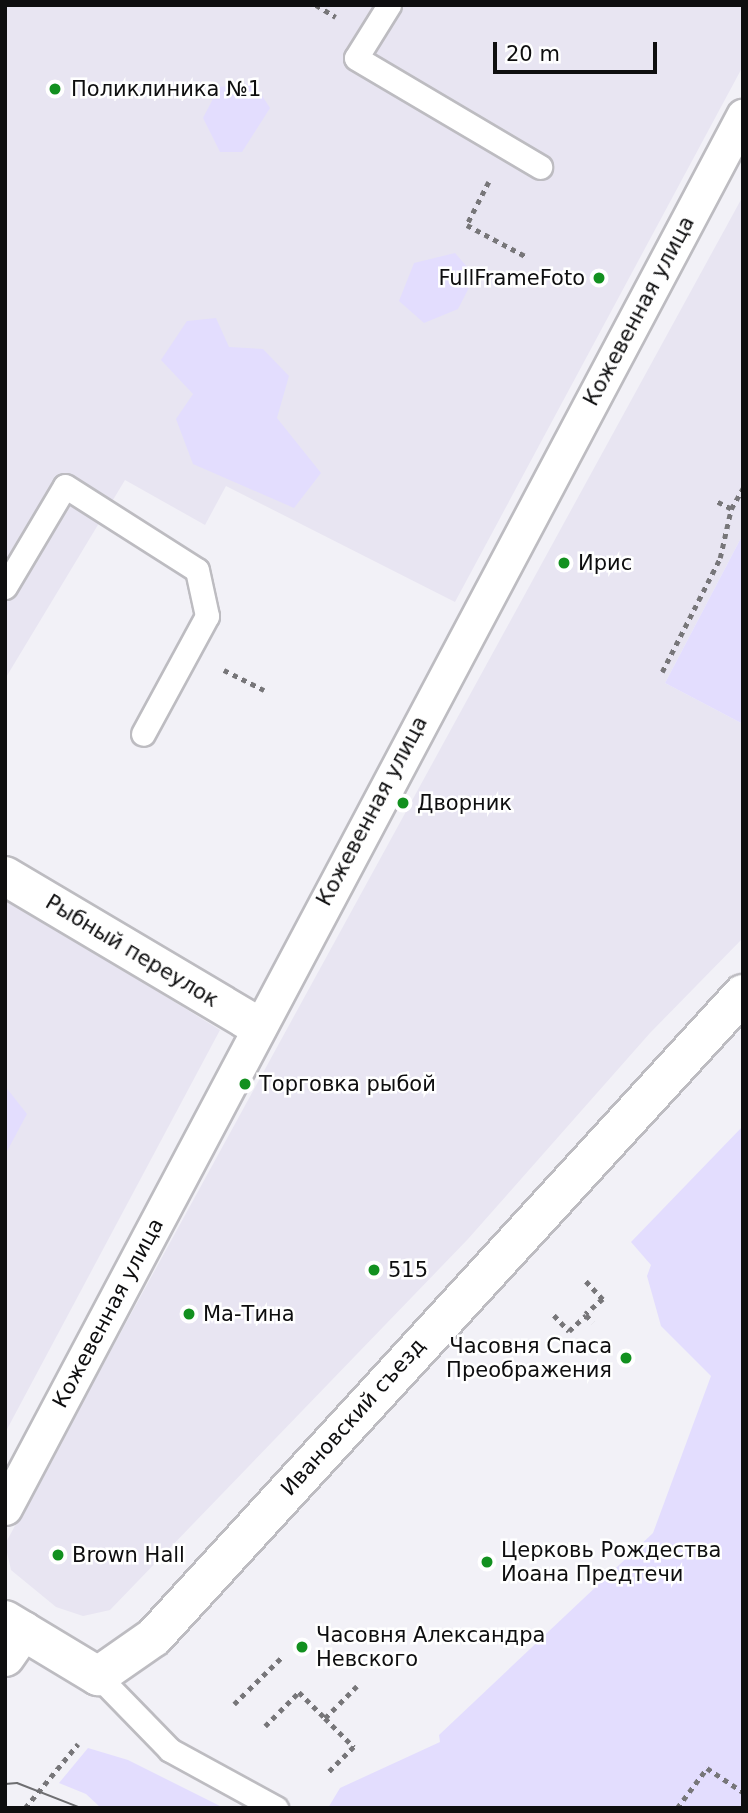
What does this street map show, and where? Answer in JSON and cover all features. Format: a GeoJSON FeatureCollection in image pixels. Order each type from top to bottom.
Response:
{"type":"FeatureCollection","features":[{"type":"Feature","properties":{"kind":"street","name":"Кожевенная улица"},"geometry":{"type":"LineString","coordinates":[[5,1508],[258,1026],[743,116]]}},
{"type":"Feature","properties":{"kind":"street","name":"Рыбный переулок"},"geometry":{"type":"LineString","coordinates":[[5,876],[258,1026]]}},
{"type":"Feature","properties":{"kind":"street","name":"Ивановский съезд"},"geometry":{"type":"LineString","coordinates":[[98,1676],[154,1637],[743,994]]}},
{"type":"Feature","properties":{"kind":"street"},"geometry":{"type":"LineString","coordinates":[[11,1636],[98,1676]]}},
{"type":"Feature","properties":{"kind":"lane"},"geometry":{"type":"LineString","coordinates":[[389,5],[356,58],[540,167]]}},
{"type":"Feature","properties":{"kind":"lane"},"geometry":{"type":"LineString","coordinates":[[5,587],[65,486],[197,570],[207,616],[142,734]]}},
{"type":"Feature","properties":{"kind":"lane"},"geometry":{"type":"LineString","coordinates":[[98,1676],[170,1750],[276,1808]]}},
{"type":"Feature","properties":{"kind":"path"},"geometry":{"type":"LineString","coordinates":[[467,225],[525,256]]}},
{"type":"Feature","properties":{"kind":"path"},"geometry":{"type":"LineString","coordinates":[[662,672],[720,558],[731,509],[743,488]]}},
{"type":"Feature","properties":{"kind":"path"},"geometry":{"type":"LineString","coordinates":[[715,501],[731,509]]}},
{"type":"Feature","properties":{"kind":"path"},"geometry":{"type":"LineString","coordinates":[[554,1315],[569,1331],[603,1298],[586,1281]]}},
{"type":"Feature","properties":{"kind":"path"},"geometry":{"type":"LineString","coordinates":[[586,1315],[593,1322]]}},
{"type":"Feature","properties":{"kind":"path"},"geometry":{"type":"LineString","coordinates":[[234,1704],[282,1657]]}},
{"type":"Feature","properties":{"kind":"path"},"geometry":{"type":"LineString","coordinates":[[325,1718],[356,1686]]}},
{"type":"Feature","properties":{"kind":"path"},"geometry":{"type":"LineString","coordinates":[[265,1726],[299,1692],[354,1747],[329,1772]]}},
{"type":"Feature","properties":{"kind":"path"},"geometry":{"type":"LineString","coordinates":[[25,1808],[78,1744]]}},
{"type":"Feature","properties":{"kind":"path"},"geometry":{"type":"LineString","coordinates":[[677,1808],[707,1768],[743,1792]]}},
{"type":"Feature","properties":{"kind":"shaded area"},"geometry":{"type":"Polygon","coordinates":[[[5,5],[743,5],[743,66],[455,602],[226,486],[205,525],[125,480],[5,679],[5,5]]]}},
{"type":"Feature","properties":{"kind":"shaded area"},"geometry":{"type":"Polygon","coordinates":[[[254,83],[270,108],[242,152],[220,152],[203,118],[219,87],[254,83]]]}},
{"type":"Feature","properties":{"kind":"shaded area"},"geometry":{"type":"Polygon","coordinates":[[[743,196],[743,534],[665,683],[743,724],[743,938],[650,1033],[468,1239],[110,1610],[83,1616],[56,1607],[11,1570],[5,1544],[743,196]]]}},
{"type":"Feature","properties":{"kind":"shaded area"},"geometry":{"type":"Polygon","coordinates":[[[455,253],[475,276],[458,309],[424,323],[399,301],[414,263],[455,253]]]}},
{"type":"Feature","properties":{"kind":"shaded area"},"geometry":{"type":"Polygon","coordinates":[[[216,318],[229,347],[263,349],[289,376],[277,418],[321,473],[294,508],[193,464],[176,419],[193,394],[161,360],[187,321],[216,318]]]}},
{"type":"Feature","properties":{"kind":"shaded area"},"geometry":{"type":"Polygon","coordinates":[[[743,534],[743,724],[665,683],[743,534]]]}},
{"type":"Feature","properties":{"kind":"shaded area"},"geometry":{"type":"Polygon","coordinates":[[[5,897],[220,1030],[5,1433],[5,897]]]}},
{"type":"Feature","properties":{"kind":"shaded area"},"geometry":{"type":"Polygon","coordinates":[[[5,1086],[27,1114],[5,1155],[5,1086]]]}},
{"type":"Feature","properties":{"kind":"shaded area"},"geometry":{"type":"Polygon","coordinates":[[[743,1126],[743,1808],[328,1808],[340,1788],[440,1742],[439,1735],[653,1533],[711,1376],[661,1326],[647,1276],[651,1265],[631,1242],[743,1126]]]}},
{"type":"Feature","properties":{"kind":"shaded area"},"geometry":{"type":"Polygon","coordinates":[[[88,1748],[128,1760],[224,1808],[101,1808],[86,1794],[59,1783],[88,1748]]]}},
{"type":"Feature","properties":{"kind":"tram line"},"geometry":{"type":"LineString","coordinates":[[5,1784],[17,1783],[81,1808]]}},
{"type":"Feature","properties":{"kind":"place","name":"Поликлиника №1"},"geometry":{"type":"Point","coordinates":[55,89]}},
{"type":"Feature","properties":{"kind":"place","name":"FullFrameFoto"},"geometry":{"type":"Point","coordinates":[599,278]}},
{"type":"Feature","properties":{"kind":"place","name":"Ирис"},"geometry":{"type":"Point","coordinates":[564,563]}},
{"type":"Feature","properties":{"kind":"place","name":"Дворник"},"geometry":{"type":"Point","coordinates":[403,803]}},
{"type":"Feature","properties":{"kind":"place","name":"Торговка рыбой"},"geometry":{"type":"Point","coordinates":[245,1084]}},
{"type":"Feature","properties":{"kind":"place","name":"515"},"geometry":{"type":"Point","coordinates":[374,1270]}},
{"type":"Feature","properties":{"kind":"place","name":"Ма-Тина"},"geometry":{"type":"Point","coordinates":[189,1314]}},
{"type":"Feature","properties":{"kind":"place","name":"Часовня Спаса Преображения"},"geometry":{"type":"Point","coordinates":[626,1358]}},
{"type":"Feature","properties":{"kind":"place","name":"Brown Hall"},"geometry":{"type":"Point","coordinates":[58,1555]}},
{"type":"Feature","properties":{"kind":"place","name":"Церковь Рождества Иоана Предтечи"},"geometry":{"type":"Point","coordinates":[487,1562]}},
{"type":"Feature","properties":{"kind":"place","name":"Часовня Александра Невского"},"geometry":{"type":"Point","coordinates":[302,1647]}}]}
